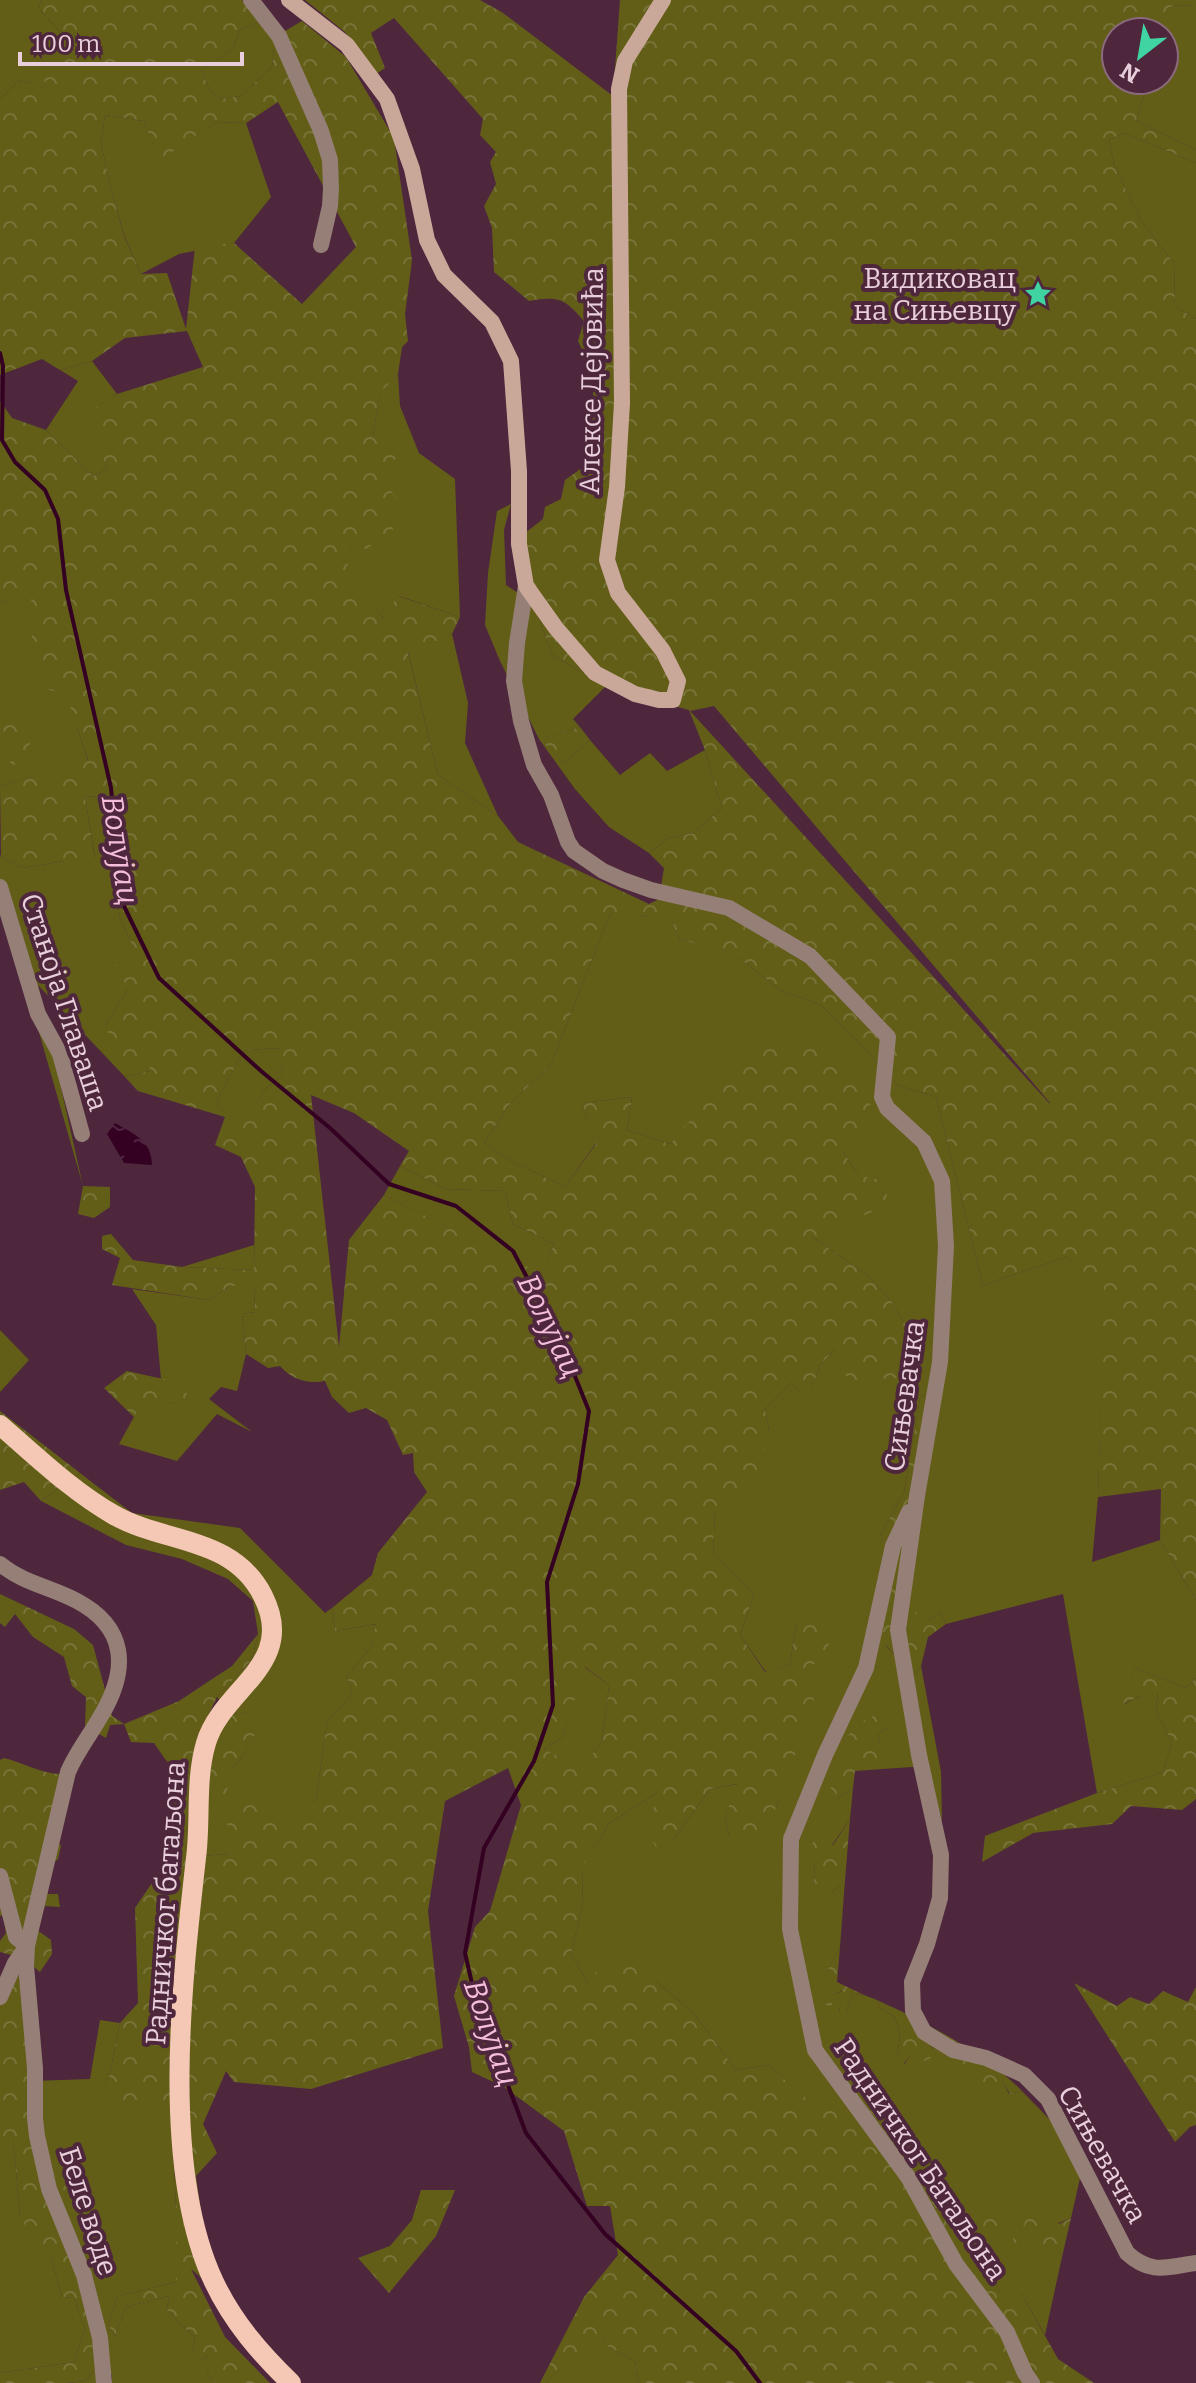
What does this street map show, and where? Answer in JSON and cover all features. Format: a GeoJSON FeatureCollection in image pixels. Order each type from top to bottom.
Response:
{"type":"FeatureCollection","features":[{"type":"Feature","properties":{"kind":"main road","name":"Радничког батаљона"},"geometry":{"type":"LineString","coordinates":[[0,1425],[79,1492],[115,1516],[138,1527],[183,1538],[225,1555],[251,1578],[269,1609],[272,1635],[267,1656],[254,1678],[217,1719],[202,1761],[198,1842],[184,1986],[180,2089],[189,2202],[207,2265],[239,2326],[291,2383]]}},
{"type":"Feature","properties":{"kind":"street"},"geometry":{"type":"LineString","coordinates":[[251,0],[279,36],[326,145],[330,160],[331,197],[321,245]]}},
{"type":"Feature","properties":{"kind":"street","name":"Алексе Дејовића"},"geometry":{"type":"LineString","coordinates":[[289,0],[347,45],[387,99],[412,169],[427,240],[444,275],[492,322],[511,361],[519,471],[519,544],[526,586],[556,628],[595,673],[635,694],[673,700],[678,681],[663,651],[618,593],[607,560],[617,487],[622,403],[619,89],[625,61],[663,0]]}},
{"type":"Feature","properties":{"kind":"street","name":"Сињевачка"},"geometry":{"type":"LineString","coordinates":[[526,586],[514,681],[521,721],[534,765],[551,795],[574,851],[603,871],[623,880],[651,890],[729,908],[810,956],[888,1037],[882,1097],[887,1108],[924,1142],[942,1181],[946,1246],[940,1362],[898,1630],[919,1755],[941,1855],[940,1898],[912,1982],[913,2011],[924,2032],[953,2050],[986,2058],[1024,2075],[1048,2099],[1127,2253],[1139,2264],[1155,2269],[1196,2263]]}},
{"type":"Feature","properties":{"kind":"street","name":"Станоја Главаша"},"geometry":{"type":"LineString","coordinates":[[0,887],[38,1014],[60,1054],[82,1134]]}},
{"type":"Feature","properties":{"kind":"street","name":"Радничког Батаљона"},"geometry":{"type":"LineString","coordinates":[[917,1496],[893,1546],[866,1668],[825,1755],[791,1839],[790,1929],[815,2050],[908,2177],[956,2264],[1007,2332],[1032,2383]]}},
{"type":"Feature","properties":{"kind":"street","name":"Беле воде"},"geometry":{"type":"LineString","coordinates":[[0,1564],[24,1580],[74,1599],[97,1613],[110,1627],[118,1646],[115,1687],[68,1772],[27,1946],[26,1966],[37,2136],[49,2189],[84,2275],[100,2338],[104,2383]]}},
{"type":"Feature","properties":{"kind":"street"},"geometry":{"type":"LineString","coordinates":[[0,1876],[16,1937],[27,1946],[15,1963],[0,1997]]}},
{"type":"Feature","properties":{"kind":"green space"},"geometry":{"type":"Polygon","coordinates":[[[0,0],[41,0],[39,9],[68,40],[53,91],[20,80],[0,99],[0,0]]]}},
{"type":"Feature","properties":{"kind":"green space"},"geometry":{"type":"Polygon","coordinates":[[[41,0],[242,0],[261,21],[240,30],[232,50],[201,70],[210,90],[221,99],[241,96],[272,67],[275,37],[302,21],[346,57],[394,138],[412,260],[405,314],[408,341],[402,347],[398,374],[380,393],[373,436],[397,453],[387,486],[401,504],[392,532],[366,549],[351,546],[346,575],[383,618],[398,596],[460,617],[452,634],[408,653],[438,775],[498,816],[518,842],[649,904],[659,899],[664,868],[649,853],[669,838],[693,833],[722,808],[689,710],[605,687],[552,654],[533,603],[525,533],[543,519],[545,507],[561,499],[565,480],[586,465],[593,413],[593,373],[578,341],[584,321],[560,300],[529,301],[494,272],[492,228],[484,206],[496,184],[490,162],[496,152],[480,135],[483,119],[394,18],[371,33],[385,68],[376,74],[345,32],[305,0],[480,0],[503,13],[613,96],[620,0],[1196,0],[1196,5],[1172,6],[1165,16],[1100,16],[1100,96],[1144,96],[1136,121],[1196,150],[1196,163],[1124,133],[1109,140],[1114,165],[1141,221],[1174,263],[1175,306],[1196,319],[1196,1600],[1160,1540],[1161,1489],[1098,1497],[1104,1288],[1066,1257],[983,1285],[936,1097],[897,1085],[821,1005],[780,990],[720,948],[680,940],[667,910],[644,917],[628,910],[610,914],[551,1064],[509,1105],[484,1143],[507,1159],[565,1187],[596,1144],[582,1103],[632,1097],[627,1130],[670,1144],[743,1059],[771,1046],[838,1048],[877,1116],[842,1150],[858,1175],[888,1182],[886,1206],[813,1237],[869,1277],[892,1302],[916,1342],[900,1378],[848,1381],[835,1349],[820,1365],[808,1400],[791,1383],[765,1409],[769,1431],[751,1496],[715,1512],[713,1554],[754,1595],[740,1635],[765,1672],[790,1664],[796,1626],[822,1607],[829,1646],[805,1675],[814,1700],[776,1808],[750,1844],[729,1836],[725,1817],[737,1784],[710,1789],[673,1840],[656,1847],[647,1831],[658,1792],[608,1824],[583,1865],[582,1908],[571,1954],[588,1983],[609,1954],[650,1964],[655,1980],[695,2015],[736,2070],[768,2065],[814,2105],[827,2097],[874,2108],[898,2120],[924,2181],[965,2214],[993,2200],[1006,2213],[982,2251],[1000,2293],[1021,2293],[1058,2359],[1094,2383],[639,2383],[635,2361],[607,2346],[601,2330],[546,2383],[540,2383],[584,2297],[618,2255],[610,2206],[587,2206],[564,2131],[504,2087],[472,2072],[469,2047],[454,1996],[475,1927],[490,1911],[521,1805],[508,1768],[445,1801],[428,1911],[443,2048],[311,2089],[234,2082],[226,2071],[203,2124],[217,2153],[196,2176],[206,2246],[221,2295],[191,2269],[225,2337],[270,2383],[214,2383],[207,2373],[212,2363],[207,2356],[199,2363],[193,2352],[195,2338],[167,2310],[169,2296],[126,2307],[115,2336],[108,2325],[118,2296],[176,2282],[171,2098],[145,2110],[97,2098],[109,2077],[120,2023],[138,2003],[135,1908],[169,1858],[230,1854],[227,1818],[262,1796],[280,1822],[316,1800],[327,1722],[352,1694],[347,1676],[372,1646],[376,1624],[335,1631],[332,1608],[372,1575],[378,1553],[427,1492],[414,1472],[413,1453],[403,1455],[387,1420],[366,1408],[349,1413],[332,1397],[325,1381],[301,1380],[280,1366],[268,1368],[246,1354],[242,1314],[255,1312],[254,1286],[230,1286],[209,1300],[112,1285],[120,1258],[102,1249],[102,1236],[111,1234],[133,1260],[182,1267],[254,1270],[255,1187],[241,1157],[215,1145],[225,1117],[138,1091],[125,1077],[150,1071],[149,1054],[122,1059],[105,1026],[128,989],[116,965],[131,943],[120,918],[117,898],[122,878],[126,825],[110,817],[94,796],[85,797],[95,859],[88,869],[64,861],[22,868],[1,857],[0,786],[88,760],[77,728],[64,734],[52,723],[71,709],[66,694],[49,690],[32,646],[31,588],[0,603],[0,401],[12,418],[46,430],[93,476],[107,469],[87,413],[117,394],[203,367],[187,331],[125,338],[92,361],[60,370],[42,359],[0,375],[0,99],[20,80],[51,90],[39,74],[43,51],[68,40],[39,9],[41,0]],[[278,102],[246,123],[216,122],[159,161],[144,121],[105,115],[101,143],[124,236],[141,274],[167,273],[186,329],[195,247],[234,243],[302,304],[356,247],[278,102]],[[714,706],[690,711],[1050,1104],[1050,1103],[714,706]],[[280,1048],[244,1050],[215,1104],[243,1126],[265,1089],[282,1075],[280,1048]],[[311,1095],[339,1347],[349,1240],[384,1195],[542,1274],[554,1244],[513,1224],[505,1191],[446,1189],[400,1166],[409,1151],[354,1113],[311,1095]],[[585,1667],[563,1737],[544,1749],[581,1769],[602,1742],[609,1685],[585,1667]]]}},
{"type":"Feature","properties":{"kind":"green space"},"geometry":{"type":"Polygon","coordinates":[[[1196,5],[1196,150],[1136,121],[1144,96],[1180,96],[1180,16],[1164,16],[1172,6],[1196,5]]]}},
{"type":"Feature","properties":{"kind":"green space"},"geometry":{"type":"Polygon","coordinates":[[[261,21],[275,37],[272,67],[241,96],[221,99],[210,90],[201,70],[232,50],[240,30],[261,21]]]}},
{"type":"Feature","properties":{"kind":"green space"},"geometry":{"type":"Polygon","coordinates":[[[105,115],[144,121],[159,160],[216,122],[246,123],[271,197],[234,243],[179,254],[141,274],[124,235],[110,185],[101,143],[105,115]]]}},
{"type":"Feature","properties":{"kind":"green space"},"geometry":{"type":"Polygon","coordinates":[[[1124,133],[1196,163],[1196,319],[1175,306],[1174,263],[1141,221],[1114,165],[1109,140],[1124,133]]]}},
{"type":"Feature","properties":{"kind":"green space"},"geometry":{"type":"Polygon","coordinates":[[[92,361],[117,394],[88,413],[107,469],[93,476],[46,430],[78,381],[60,370],[92,361]]]}},
{"type":"Feature","properties":{"kind":"green space"},"geometry":{"type":"Polygon","coordinates":[[[398,374],[400,406],[419,453],[455,479],[460,617],[399,596],[383,618],[345,575],[351,546],[387,486],[373,436],[380,392],[398,374]]]}},
{"type":"Feature","properties":{"kind":"green space"},"geometry":{"type":"Polygon","coordinates":[[[511,504],[504,530],[506,585],[533,603],[552,654],[605,687],[573,719],[580,727],[540,739],[565,763],[590,740],[620,775],[650,753],[667,771],[705,750],[722,808],[693,833],[669,838],[649,853],[609,827],[575,789],[539,739],[485,625],[488,573],[497,511],[511,504]]]}},
{"type":"Feature","properties":{"kind":"green space"},"geometry":{"type":"Polygon","coordinates":[[[32,587],[32,646],[84,699],[52,724],[77,728],[88,761],[0,786],[0,603],[32,587]]]}},
{"type":"Feature","properties":{"kind":"green space"},"geometry":{"type":"Polygon","coordinates":[[[452,634],[468,703],[465,743],[498,816],[438,775],[408,652],[452,634]]]}},
{"type":"Feature","properties":{"kind":"green space"},"geometry":{"type":"Polygon","coordinates":[[[17,713],[34,730],[31,743],[12,770],[10,760],[0,754],[5,741],[3,727],[17,713]]]}},
{"type":"Feature","properties":{"kind":"green space"},"geometry":{"type":"Polygon","coordinates":[[[580,727],[590,740],[565,763],[539,739],[580,727]]]}},
{"type":"Feature","properties":{"kind":"green space"},"geometry":{"type":"Polygon","coordinates":[[[94,796],[110,817],[126,825],[122,878],[117,898],[120,918],[131,943],[128,989],[105,1026],[150,1054],[150,1071],[125,1077],[38,985],[83,1186],[0,896],[0,854],[22,868],[95,858],[85,797],[94,796]]]}},
{"type":"Feature","properties":{"kind":"green space"},"geometry":{"type":"Polygon","coordinates":[[[628,909],[644,917],[667,909],[680,940],[719,947],[780,990],[821,1005],[897,1085],[936,1097],[983,1285],[1066,1257],[1105,1288],[1098,1497],[1092,1562],[1160,1540],[1196,1600],[1196,1678],[1186,1688],[1135,1668],[1124,1704],[1158,1692],[1156,1709],[1172,1743],[1163,1772],[1097,1793],[1063,1594],[946,1624],[940,1613],[928,1620],[905,1618],[931,1391],[920,1398],[904,1492],[879,1538],[886,1646],[898,1658],[905,1687],[921,1666],[941,1772],[942,1822],[928,1766],[882,1769],[893,1753],[880,1743],[878,1734],[886,1729],[898,1707],[845,1738],[837,1799],[853,1788],[850,1819],[832,1845],[815,1862],[814,1882],[830,1894],[845,1880],[840,1947],[824,1978],[834,1994],[843,1991],[839,2012],[846,2012],[853,1994],[877,2000],[879,2008],[895,2017],[900,2036],[897,2056],[904,2065],[910,2055],[929,2046],[1001,2078],[1009,2094],[1022,2091],[1085,2156],[1071,2218],[1024,2237],[1055,2244],[1062,2257],[1045,2335],[1021,2293],[1000,2293],[965,2214],[924,2181],[898,2120],[814,2106],[768,2065],[736,2070],[695,2015],[655,1980],[588,1983],[571,1954],[582,1908],[583,1864],[608,1824],[658,1792],[673,1840],[710,1789],[738,1784],[725,1817],[729,1836],[776,1808],[792,1759],[804,1675],[822,1608],[796,1626],[790,1664],[766,1672],[740,1635],[754,1595],[713,1554],[715,1512],[769,1431],[765,1409],[791,1383],[808,1399],[820,1365],[835,1349],[900,1378],[916,1342],[892,1302],[869,1277],[813,1237],[858,1175],[842,1150],[701,1110],[670,1144],[627,1130],[632,1097],[582,1103],[596,1143],[565,1187],[507,1159],[484,1143],[509,1105],[551,1064],[610,914],[628,909]]]}},
{"type":"Feature","properties":{"kind":"green space"},"geometry":{"type":"Polygon","coordinates":[[[281,1048],[282,1075],[265,1089],[243,1127],[215,1104],[244,1050],[281,1048]]]}},
{"type":"Feature","properties":{"kind":"green space"},"geometry":{"type":"Polygon","coordinates":[[[400,1166],[446,1189],[505,1191],[513,1224],[554,1244],[542,1275],[384,1195],[400,1166]]]}},
{"type":"Feature","properties":{"kind":"green space"},"geometry":{"type":"Polygon","coordinates":[[[83,1186],[110,1187],[110,1207],[94,1218],[78,1214],[83,1186]]]}},
{"type":"Feature","properties":{"kind":"green space"},"geometry":{"type":"Polygon","coordinates":[[[254,1245],[254,1270],[182,1267],[254,1245]]]}},
{"type":"Feature","properties":{"kind":"green space"},"geometry":{"type":"Polygon","coordinates":[[[230,1286],[254,1286],[255,1312],[242,1314],[246,1354],[237,1391],[221,1387],[209,1399],[252,1432],[217,1414],[177,1461],[119,1444],[146,1395],[174,1404],[181,1384],[161,1379],[156,1325],[132,1289],[209,1300],[230,1286]]]}},
{"type":"Feature","properties":{"kind":"green space"},"geometry":{"type":"Polygon","coordinates":[[[0,1330],[29,1360],[0,1392],[0,1330]]]}},
{"type":"Feature","properties":{"kind":"green space"},"geometry":{"type":"Polygon","coordinates":[[[127,1371],[181,1383],[199,1415],[186,1423],[174,1404],[147,1396],[134,1417],[104,1388],[127,1371]]]}},
{"type":"Feature","properties":{"kind":"green space"},"geometry":{"type":"Polygon","coordinates":[[[931,1391],[905,1617],[917,1612],[928,1620],[940,1613],[946,1624],[928,1637],[921,1666],[904,1688],[898,1658],[878,1637],[879,1538],[904,1492],[920,1398],[931,1391]]]}},
{"type":"Feature","properties":{"kind":"green space"},"geometry":{"type":"Polygon","coordinates":[[[0,1411],[80,1473],[41,1501],[24,1482],[0,1490],[0,1411]]]}},
{"type":"Feature","properties":{"kind":"green space"},"geometry":{"type":"Polygon","coordinates":[[[80,1473],[132,1513],[240,1528],[325,1613],[332,1608],[335,1631],[377,1624],[372,1646],[347,1676],[352,1694],[327,1722],[316,1800],[280,1823],[261,1796],[230,1854],[169,1858],[177,1771],[211,1762],[231,1769],[243,1756],[268,1710],[231,1714],[217,1697],[252,1659],[258,1634],[253,1601],[228,1579],[182,1559],[126,1545],[41,1501],[80,1473]]]}},
{"type":"Feature","properties":{"kind":"green space"},"geometry":{"type":"Polygon","coordinates":[[[0,1594],[74,1629],[93,1645],[112,1716],[124,1724],[110,1725],[106,1738],[85,1726],[86,1697],[72,1686],[64,1657],[33,1637],[15,1614],[5,1627],[0,1623],[0,1594]]]}},
{"type":"Feature","properties":{"kind":"green space"},"geometry":{"type":"Polygon","coordinates":[[[258,1634],[252,1659],[217,1697],[199,1735],[191,1768],[177,1771],[154,1743],[131,1742],[124,1724],[179,1701],[232,1666],[258,1634]]]}},
{"type":"Feature","properties":{"kind":"green space"},"geometry":{"type":"Polygon","coordinates":[[[584,1667],[609,1685],[602,1742],[581,1770],[544,1749],[563,1737],[584,1667]]]}},
{"type":"Feature","properties":{"kind":"green space"},"geometry":{"type":"Polygon","coordinates":[[[1135,1668],[1186,1688],[1196,1678],[1196,1799],[1182,1810],[1131,1806],[1112,1824],[1033,1833],[982,1862],[985,1836],[1097,1793],[1163,1772],[1172,1743],[1156,1709],[1158,1693],[1143,1695],[1123,1704],[1135,1668]]]}},
{"type":"Feature","properties":{"kind":"green space"},"geometry":{"type":"Polygon","coordinates":[[[900,1706],[886,1729],[878,1734],[880,1743],[890,1746],[894,1753],[882,1769],[855,1771],[853,1788],[837,1799],[824,1776],[841,1757],[845,1738],[866,1719],[900,1706]]]}},
{"type":"Feature","properties":{"kind":"green space"},"geometry":{"type":"Polygon","coordinates":[[[269,1709],[243,1756],[231,1769],[225,1802],[210,1790],[211,1762],[217,1736],[231,1714],[269,1709]]]}},
{"type":"Feature","properties":{"kind":"green space"},"geometry":{"type":"Polygon","coordinates":[[[4,1758],[62,1774],[54,1837],[61,1846],[58,1859],[50,1866],[47,1894],[58,1894],[60,1907],[45,1906],[37,1930],[51,1940],[52,1954],[40,1972],[23,1958],[0,1952],[0,1941],[6,1933],[3,1915],[0,1916],[0,1760],[4,1758]]]}},
{"type":"Feature","properties":{"kind":"green space"},"geometry":{"type":"Polygon","coordinates":[[[850,1819],[845,1880],[830,1894],[821,1894],[814,1882],[815,1862],[809,1851],[816,1836],[833,1845],[850,1819]]]}},
{"type":"Feature","properties":{"kind":"green space"},"geometry":{"type":"Polygon","coordinates":[[[840,1947],[837,1982],[864,1995],[853,1994],[846,2012],[839,2013],[842,1991],[834,1994],[831,2009],[823,2002],[830,1989],[823,1979],[840,1947]]]}},
{"type":"Feature","properties":{"kind":"green space"},"geometry":{"type":"Polygon","coordinates":[[[18,1971],[44,2163],[71,2193],[59,2227],[81,2275],[99,2363],[86,2381],[0,2383],[0,2373],[74,2362],[85,2328],[74,2298],[62,2297],[50,2253],[35,2247],[20,2215],[13,2139],[0,2140],[0,1986],[18,1971]]]}},
{"type":"Feature","properties":{"kind":"green space"},"geometry":{"type":"Polygon","coordinates":[[[1074,1983],[1117,2006],[1130,1997],[1149,2004],[1163,1991],[1188,2002],[1196,1987],[1196,2125],[1175,2142],[1074,1983]]]}},
{"type":"Feature","properties":{"kind":"green space"},"geometry":{"type":"Polygon","coordinates":[[[877,2000],[973,2051],[1022,2091],[1010,2094],[1001,2079],[991,2088],[970,2084],[952,2068],[952,2058],[930,2046],[931,2058],[922,2062],[910,2055],[903,2065],[897,2056],[900,2036],[895,2017],[879,2008],[877,2000]]]}},
{"type":"Feature","properties":{"kind":"green space"},"geometry":{"type":"Polygon","coordinates":[[[100,2020],[120,2023],[109,2077],[98,2097],[171,2098],[176,2208],[176,2282],[118,2296],[108,2325],[115,2336],[126,2307],[169,2296],[167,2310],[195,2338],[193,2352],[200,2362],[207,2356],[213,2363],[207,2373],[214,2383],[112,2383],[112,2374],[101,2383],[66,2383],[86,2381],[99,2363],[44,2164],[33,2081],[90,2079],[100,2020]]]}},
{"type":"Feature","properties":{"kind":"green space"},"geometry":{"type":"Polygon","coordinates":[[[13,2138],[20,2215],[50,2253],[62,2297],[74,2298],[85,2328],[74,2362],[0,2373],[0,2140],[13,2138]]]}},
{"type":"Feature","properties":{"kind":"green space"},"geometry":{"type":"Polygon","coordinates":[[[421,2190],[455,2190],[436,2236],[389,2293],[358,2258],[390,2246],[412,2220],[421,2190]]]}},
{"type":"Feature","properties":{"kind":"green space"},"geometry":{"type":"Polygon","coordinates":[[[1028,2209],[1046,2211],[1059,2224],[1071,2218],[1062,2257],[1054,2244],[1040,2249],[1024,2237],[1014,2244],[1012,2230],[1024,2225],[1028,2209]]]}},
{"type":"Feature","properties":{"kind":"green space"},"geometry":{"type":"Polygon","coordinates":[[[601,2329],[607,2346],[635,2361],[639,2383],[546,2383],[601,2329]]]}},
{"type":"Feature","properties":{"kind":"water"},"geometry":{"type":"Polygon","coordinates":[[[115,1123],[145,1144],[152,1165],[124,1163],[107,1134],[115,1123]]]}},
{"type":"Feature","properties":{"kind":"waterway","name":"Волујац"},"geometry":{"type":"LineString","coordinates":[[0,353],[3,366],[2,440],[15,462],[45,490],[58,519],[66,590],[111,788],[121,900],[159,978],[389,1184],[456,1206],[513,1251],[562,1344],[589,1411],[578,1484],[547,1582],[553,1705],[534,1761],[484,1848],[465,1953],[476,2001],[526,2133],[605,2234],[736,2351],[760,2383]]}},
{"type":"Feature","properties":{"kind":"place","name":"Видиковац на Сињевцу"},"geometry":{"type":"Point","coordinates":[1038,294]}}]}
